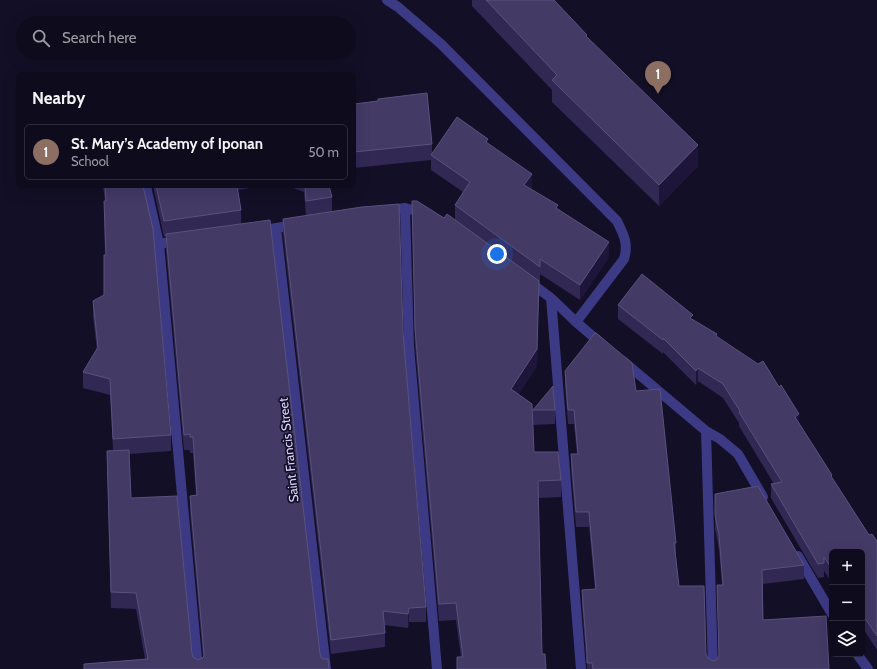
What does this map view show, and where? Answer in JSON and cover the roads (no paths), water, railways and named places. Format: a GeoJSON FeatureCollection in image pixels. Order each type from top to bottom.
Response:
{"type":"FeatureCollection","features":[{"type":"Feature","properties":{"kind":"street"},"geometry":{"type":"LineString","coordinates":[[387,0],[398,7],[441,44],[617,221],[625,237],[626,252],[624,259],[576,322]]}},
{"type":"Feature","properties":{"kind":"street"},"geometry":{"type":"LineString","coordinates":[[146,188],[159,244],[198,669]]}},
{"type":"Feature","properties":{"kind":"street"},"geometry":{"type":"LineString","coordinates":[[405,208],[409,346],[437,669]]}},
{"type":"Feature","properties":{"kind":"street"},"geometry":{"type":"LineString","coordinates":[[374,213],[405,208],[437,217]]}},
{"type":"Feature","properties":{"kind":"street"},"geometry":{"type":"LineString","coordinates":[[252,232],[306,223]]}},
{"type":"Feature","properties":{"kind":"street","name":"Saint Francis Street"},"geometry":{"type":"LineString","coordinates":[[276,228],[326,669]]}},
{"type":"Feature","properties":{"kind":"street"},"geometry":{"type":"LineString","coordinates":[[159,244],[190,240]]}},
{"type":"Feature","properties":{"kind":"street"},"geometry":{"type":"LineString","coordinates":[[519,275],[551,298],[576,322],[706,431],[720,439],[738,454],[769,507]]}},
{"type":"Feature","properties":{"kind":"street"},"geometry":{"type":"LineString","coordinates":[[551,298],[581,669]]}},
{"type":"Feature","properties":{"kind":"street"},"geometry":{"type":"LineString","coordinates":[[706,431],[713,669]]}},
{"type":"Feature","properties":{"kind":"street"},"geometry":{"type":"LineString","coordinates":[[793,548],[829,609]]}},
{"type":"Feature","properties":{"kind":"street"},"geometry":{"type":"LineString","coordinates":[[859,657],[868,669]]}},
{"type":"Feature","properties":{"kind":"place","name":"St. Mary’s Academy of Iponan"},"geometry":{"type":"Point","coordinates":[658,94]}}]}
